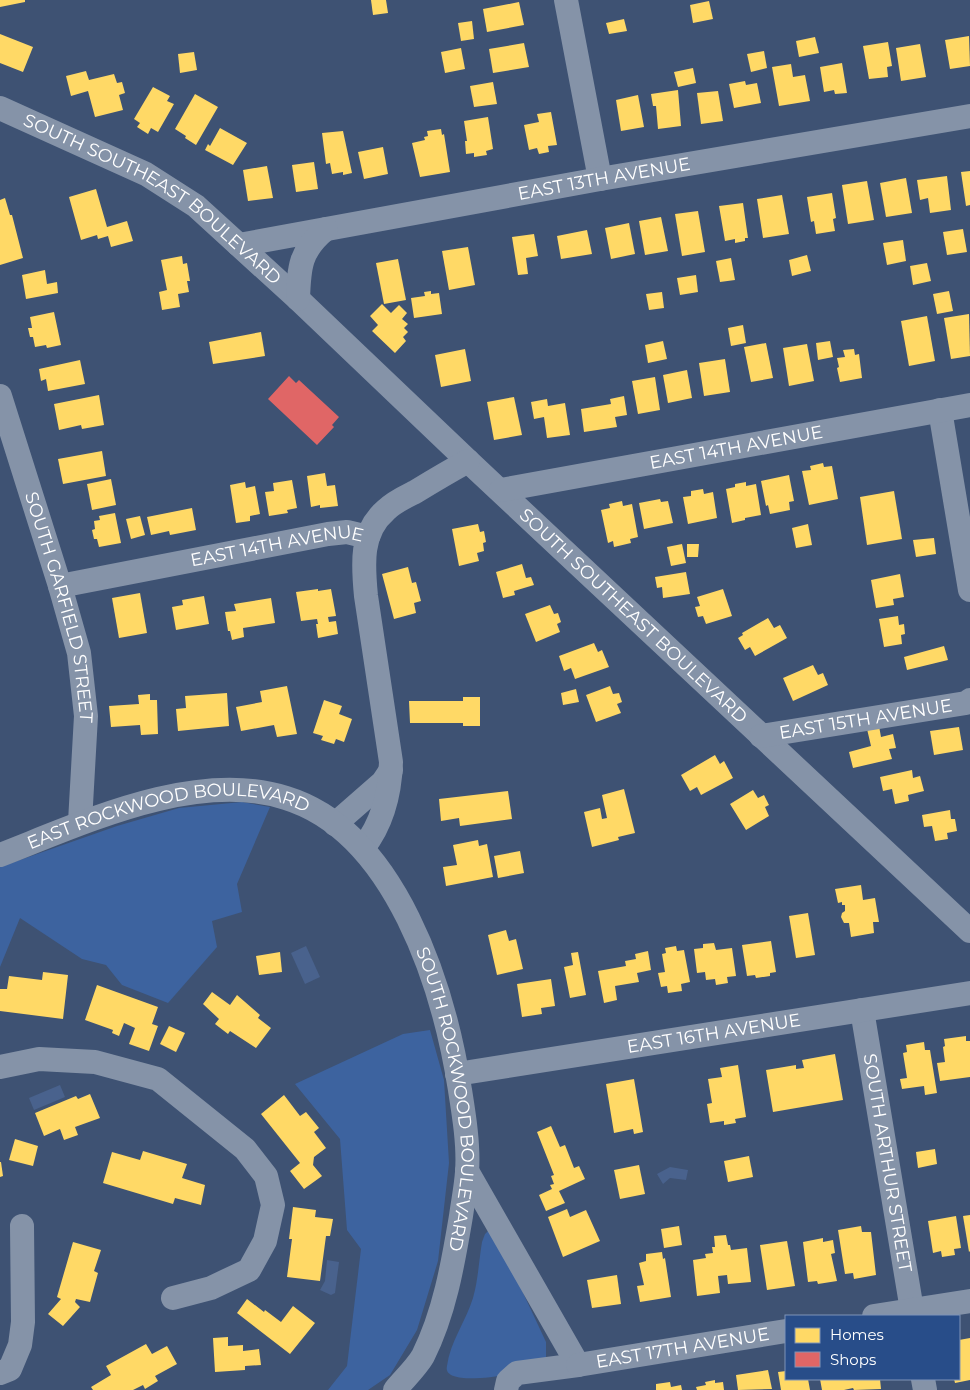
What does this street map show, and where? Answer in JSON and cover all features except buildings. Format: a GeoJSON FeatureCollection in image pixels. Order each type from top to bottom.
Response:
{"type":"FeatureCollection","features":[{"type":"Feature","properties":{"kind":"street"},"geometry":{"type":"LineString","coordinates":[[566,0],[600,180]]}},
{"type":"Feature","properties":{"kind":"street","name":"SOUTH SOUTHEAST BOULEVARD"},"geometry":{"type":"LineString","coordinates":[[0,108],[146,174],[196,206],[298,299],[970,932]]}},
{"type":"Feature","properties":{"kind":"street","name":"EAST 13TH AVENUE"},"geometry":{"type":"LineString","coordinates":[[239,245],[970,116]]}},
{"type":"Feature","properties":{"kind":"street","name":"SOUTH SOUTHEAST BOULEVARD"},"geometry":{"type":"LineString","coordinates":[[298,299],[299,273],[304,254],[313,240],[326,229]]}},
{"type":"Feature","properties":{"kind":"street","name":"SOUTH GARFIELD STREET"},"geometry":{"type":"LineString","coordinates":[[0,396],[60,586],[79,653],[86,716],[80,822]]}},
{"type":"Feature","properties":{"kind":"street","name":"EAST 14TH AVENUE"},"geometry":{"type":"LineString","coordinates":[[501,490],[970,404]]}},
{"type":"Feature","properties":{"kind":"street"},"geometry":{"type":"LineString","coordinates":[[940,410],[970,590]]}},
{"type":"Feature","properties":{"kind":"street","name":"EAST 14TH AVENUE"},"geometry":{"type":"LineString","coordinates":[[60,586],[328,534],[347,532],[368,537],[378,517],[391,506],[468,461]]}},
{"type":"Feature","properties":{"kind":"street"},"geometry":{"type":"LineString","coordinates":[[363,848],[373,835],[384,806],[391,769],[390,747],[364,582],[364,560],[368,537]]}},
{"type":"Feature","properties":{"kind":"street","name":"EAST 15TH AVENUE"},"geometry":{"type":"LineString","coordinates":[[761,736],[956,704],[970,700]]}},
{"type":"Feature","properties":{"kind":"street"},"geometry":{"type":"LineString","coordinates":[[335,824],[383,782],[391,769]]}},
{"type":"Feature","properties":{"kind":"street","name":"EAST ROCKWOOD BOULEVARD"},"geometry":{"type":"LineString","coordinates":[[0,855],[80,822],[131,806],[198,792],[257,791],[289,798],[310,808],[335,824]]}},
{"type":"Feature","properties":{"kind":"street","name":"SOUTH ROCKWOOD BOULEVARD"},"geometry":{"type":"LineString","coordinates":[[335,824],[363,848],[377,866],[393,891],[422,950],[443,1010],[457,1074],[464,1118],[467,1171],[453,1265],[439,1316],[422,1358],[395,1390]]}},
{"type":"Feature","properties":{"kind":"street","name":"EAST 16TH AVENUE"},"geometry":{"type":"LineString","coordinates":[[457,1074],[970,993]]}},
{"type":"Feature","properties":{"kind":"street","name":"SOUTH ARTHUR STREET"},"geometry":{"type":"LineString","coordinates":[[862,1010],[913,1313]]}},
{"type":"Feature","properties":{"kind":"street"},"geometry":{"type":"LineString","coordinates":[[0,1067],[39,1059],[95,1062],[158,1079],[245,1150],[266,1176],[273,1205],[265,1241],[249,1270],[211,1288],[173,1298]]}},
{"type":"Feature","properties":{"kind":"street"},"geometry":{"type":"LineString","coordinates":[[467,1171],[578,1365]]}},
{"type":"Feature","properties":{"kind":"street"},"geometry":{"type":"LineString","coordinates":[[5,1371],[20,1345],[23,1322],[22,1226]]}},
{"type":"Feature","properties":{"kind":"street"},"geometry":{"type":"LineString","coordinates":[[887,1315],[913,1313],[970,1301]]}},
{"type":"Feature","properties":{"kind":"street","name":"EAST 17TH AVENUE"},"geometry":{"type":"LineString","coordinates":[[506,1390],[508,1381],[517,1373],[578,1365],[785,1331]]}},
{"type":"Feature","properties":{"kind":"shaded area"},"geometry":{"type":"Polygon","coordinates":[[[242,802],[270,807],[237,884],[242,912],[212,921],[217,947],[168,1003],[122,985],[106,965],[82,959],[20,918],[0,967],[0,867],[117,826],[179,808],[242,802]]]}},
{"type":"Feature","properties":{"kind":"shaded area"},"geometry":{"type":"Polygon","coordinates":[[[306,946],[320,977],[305,984],[291,953],[306,946]]]}},
{"type":"Feature","properties":{"kind":"shaded area"},"geometry":{"type":"Polygon","coordinates":[[[430,1030],[444,1080],[449,1163],[438,1261],[417,1330],[390,1375],[368,1390],[328,1390],[347,1366],[361,1249],[347,1230],[340,1139],[295,1084],[403,1034],[430,1030]]]}},
{"type":"Feature","properties":{"kind":"shaded area"},"geometry":{"type":"Polygon","coordinates":[[[60,1085],[65,1097],[34,1110],[29,1098],[60,1085]]]}},
{"type":"Feature","properties":{"kind":"shaded area"},"geometry":{"type":"Polygon","coordinates":[[[670,1167],[688,1170],[686,1180],[670,1178],[663,1184],[657,1174],[670,1167]]]}},
{"type":"Feature","properties":{"kind":"shaded area"},"geometry":{"type":"Polygon","coordinates":[[[488,1231],[497,1237],[546,1342],[546,1365],[487,1378],[457,1377],[449,1373],[447,1366],[455,1340],[473,1298],[482,1242],[488,1231]]]}},
{"type":"Feature","properties":{"kind":"shaded area"},"geometry":{"type":"Polygon","coordinates":[[[327,1260],[339,1262],[335,1293],[331,1295],[320,1290],[325,1281],[327,1260]]]}}]}
